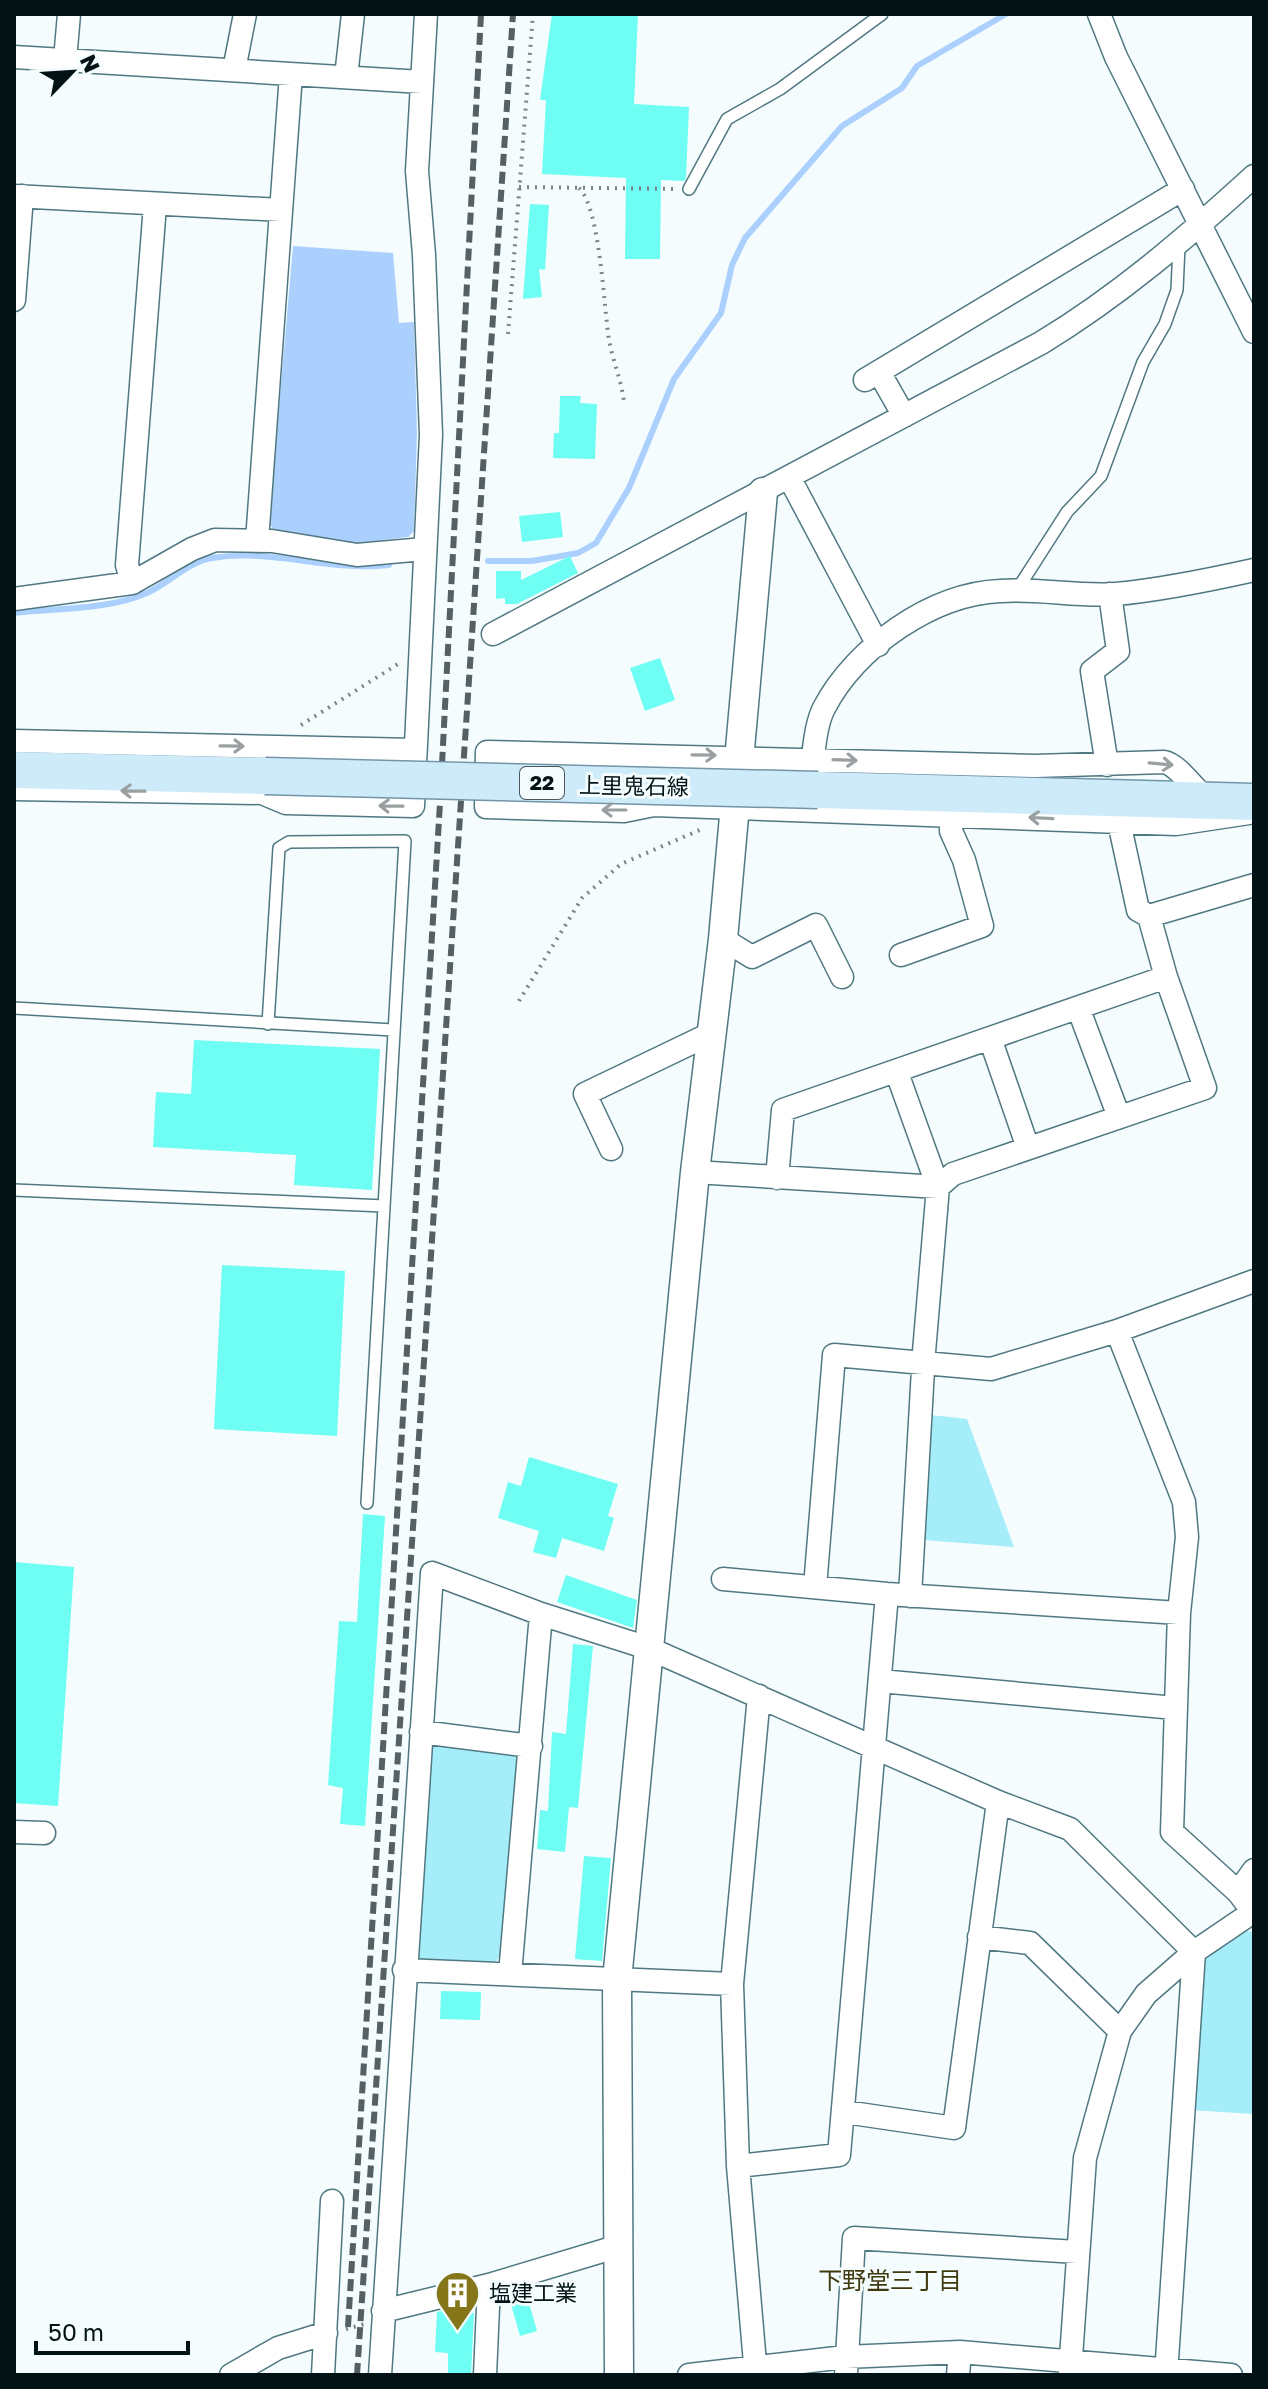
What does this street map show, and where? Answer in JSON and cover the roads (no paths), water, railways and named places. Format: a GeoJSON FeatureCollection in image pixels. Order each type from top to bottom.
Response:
{"type":"FeatureCollection","features":[{"type":"Feature","properties":{"kind":"main road","name":"上里鬼石線"},"geometry":{"type":"LineString","coordinates":[[14,770],[270,762],[813,787],[1254,802]]}},
{"type":"Feature","properties":{"kind":"street"},"geometry":{"type":"LineString","coordinates":[[65,60],[69,14]]}},
{"type":"Feature","properties":{"kind":"street"},"geometry":{"type":"LineString","coordinates":[[234,70],[245,14]]}},
{"type":"Feature","properties":{"kind":"street"},"geometry":{"type":"LineString","coordinates":[[346,77],[353,14]]}},
{"type":"Feature","properties":{"kind":"street"},"geometry":{"type":"LineString","coordinates":[[14,789],[262,793],[286,803],[413,806],[431,435],[424,255],[417,171],[426,14]]}},
{"type":"Feature","properties":{"kind":"street"},"geometry":{"type":"LineString","coordinates":[[1099,14],[1116,57],[1254,332]]}},
{"type":"Feature","properties":{"kind":"street"},"geometry":{"type":"LineString","coordinates":[[14,57],[422,82]]}},
{"type":"Feature","properties":{"kind":"street"},"geometry":{"type":"LineString","coordinates":[[257,541],[291,74]]}},
{"type":"Feature","properties":{"kind":"street"},"geometry":{"type":"LineString","coordinates":[[493,634],[763,492],[1088,315],[1179,246],[1254,176]]}},
{"type":"Feature","properties":{"kind":"street"},"geometry":{"type":"LineString","coordinates":[[904,416],[872,376],[1183,189]]}},
{"type":"Feature","properties":{"kind":"street"},"geometry":{"type":"LineString","coordinates":[[14,300],[18,196],[281,210]]}},
{"type":"Feature","properties":{"kind":"street"},"geometry":{"type":"LineString","coordinates":[[132,583],[127,565],[155,205]]}},
{"type":"Feature","properties":{"kind":"street"},"geometry":{"type":"LineString","coordinates":[[789,477],[878,645]]}},
{"type":"Feature","properties":{"kind":"street"},"geometry":{"type":"LineString","coordinates":[[619,2375],[617,1980],[695,1172],[723,939],[763,492]]}},
{"type":"Feature","properties":{"kind":"street"},"geometry":{"type":"LineString","coordinates":[[14,599],[132,583],[192,549],[215,540],[257,541],[357,555],[424,549]]}},
{"type":"Feature","properties":{"kind":"street"},"geometry":{"type":"LineString","coordinates":[[813,787],[823,709],[849,674],[878,645],[923,612],[964,597],[1017,591],[1110,594],[1254,570]]}},
{"type":"Feature","properties":{"kind":"street"},"geometry":{"type":"LineString","coordinates":[[1107,765],[1092,671],[1118,651],[1110,594]]}},
{"type":"Feature","properties":{"kind":"street"},"geometry":{"type":"LineString","coordinates":[[14,741],[270,762],[415,750]]}},
{"type":"Feature","properties":{"kind":"street"},"geometry":{"type":"LineString","coordinates":[[1209,800],[1190,786],[1173,764],[1107,765],[813,787],[733,819],[654,805],[624,811],[486,807],[487,752],[739,756],[813,787],[951,814],[1176,824],[1254,812]]}},
{"type":"Feature","properties":{"kind":"street"},"geometry":{"type":"LineString","coordinates":[[901,955],[982,926],[964,860],[951,831],[951,814]]}},
{"type":"Feature","properties":{"kind":"street"},"geometry":{"type":"LineString","coordinates":[[1119,822],[1138,910],[1149,916],[1254,885]]}},
{"type":"Feature","properties":{"kind":"street"},"geometry":{"type":"LineString","coordinates":[[695,1172],[938,1187],[953,1174],[1205,1088],[1166,977],[1149,916]]}},
{"type":"Feature","properties":{"kind":"street"},"geometry":{"type":"LineString","coordinates":[[723,939],[752,957],[816,925],[842,977]]}},
{"type":"Feature","properties":{"kind":"street"},"geometry":{"type":"LineString","coordinates":[[777,1178],[783,1110],[991,1041],[1166,977]]}},
{"type":"Feature","properties":{"kind":"street"},"geometry":{"type":"LineString","coordinates":[[1079,1010],[1119,1117]]}},
{"type":"Feature","properties":{"kind":"street"},"geometry":{"type":"LineString","coordinates":[[611,1149],[585,1094],[712,1033]]}},
{"type":"Feature","properties":{"kind":"street"},"geometry":{"type":"LineString","coordinates":[[991,1041],[1028,1148]]}},
{"type":"Feature","properties":{"kind":"street"},"geometry":{"type":"LineString","coordinates":[[897,1073],[938,1187],[923,1361],[910,1596]]}},
{"type":"Feature","properties":{"kind":"street"},"geometry":{"type":"LineString","coordinates":[[815,1587],[834,1355],[991,1369],[1117,1331],[1254,1281]]}},
{"type":"Feature","properties":{"kind":"street"},"geometry":{"type":"LineString","coordinates":[[1071,2368],[1085,2158],[1120,2031],[1146,1994],[1194,1952],[1254,1912],[1238,1892],[1172,1832],[1179,1613],[1187,1537],[1184,1502],[1117,1331]]}},
{"type":"Feature","properties":{"kind":"street"},"geometry":{"type":"LineString","coordinates":[[380,2375],[379,2316],[432,1573],[541,1614],[648,1648],[998,1802],[1070,1829],[1194,1952],[1166,2373]]}},
{"type":"Feature","properties":{"kind":"street"},"geometry":{"type":"LineString","coordinates":[[723,1579],[910,1596],[1179,1613]]}},
{"type":"Feature","properties":{"kind":"street"},"geometry":{"type":"LineString","coordinates":[[738,2166],[839,2155],[887,1594]]}},
{"type":"Feature","properties":{"kind":"street"},"geometry":{"type":"LineString","coordinates":[[510,1974],[541,1614]]}},
{"type":"Feature","properties":{"kind":"street"},"geometry":{"type":"LineString","coordinates":[[880,1681],[1175,1708]]}},
{"type":"Feature","properties":{"kind":"street"},"geometry":{"type":"LineString","coordinates":[[756,2371],[738,2166],[732,1984],[759,1696]]}},
{"type":"Feature","properties":{"kind":"street"},"geometry":{"type":"LineString","coordinates":[[421,1732],[531,1746]]}},
{"type":"Feature","properties":{"kind":"street"},"geometry":{"type":"LineString","coordinates":[[845,2112],[954,2128],[998,1802]]}},
{"type":"Feature","properties":{"kind":"street"},"geometry":{"type":"LineString","coordinates":[[14,1832],[44,1833]]}},
{"type":"Feature","properties":{"kind":"street"},"geometry":{"type":"LineString","coordinates":[[1238,1892],[1254,1870]]}},
{"type":"Feature","properties":{"kind":"street"},"geometry":{"type":"LineString","coordinates":[[979,1937],[1030,1943],[1120,2031]]}},
{"type":"Feature","properties":{"kind":"street"},"geometry":{"type":"LineString","coordinates":[[404,1970],[732,1984]]}},
{"type":"Feature","properties":{"kind":"street"},"geometry":{"type":"LineString","coordinates":[[323,2375],[332,2332],[332,2201]]}},
{"type":"Feature","properties":{"kind":"street"},"geometry":{"type":"LineString","coordinates":[[845,2366],[854,2238],[1077,2252]]}},
{"type":"Feature","properties":{"kind":"street"},"geometry":{"type":"LineString","coordinates":[[379,2316],[619,2246]]}},
{"type":"Feature","properties":{"kind":"street"},"geometry":{"type":"LineString","coordinates":[[485,2375],[489,2285]]}},
{"type":"Feature","properties":{"kind":"street"},"geometry":{"type":"LineString","coordinates":[[231,2375],[278,2348],[332,2332]]}},
{"type":"Feature","properties":{"kind":"street"},"geometry":{"type":"LineString","coordinates":[[689,2375],[845,2366],[960,2352],[1071,2368],[1231,2375]]}},
{"type":"Feature","properties":{"kind":"street"},"geometry":{"type":"LineString","coordinates":[[958,2375],[960,2352]]}},
{"type":"Feature","properties":{"kind":"lane"},"geometry":{"type":"LineString","coordinates":[[689,189],[727,119],[780,89],[882,14]]}},
{"type":"Feature","properties":{"kind":"lane"},"geometry":{"type":"LineString","coordinates":[[1017,591],[1067,512],[1101,476],[1143,362],[1165,324],[1177,290],[1179,246]]}},
{"type":"Feature","properties":{"kind":"lane"},"geometry":{"type":"LineString","coordinates":[[268,1024],[279,848],[289,842],[405,841],[367,1503]]}},
{"type":"Feature","properties":{"kind":"lane"},"geometry":{"type":"LineString","coordinates":[[14,1008],[393,1030]]}},
{"type":"Feature","properties":{"kind":"lane"},"geometry":{"type":"LineString","coordinates":[[14,1190],[384,1206]]}},
{"type":"Feature","properties":{"kind":"waterway"},"geometry":{"type":"LineString","coordinates":[[488,561],[532,561],[578,553],[596,543],[629,488],[674,379],[721,313],[732,265],[745,238],[842,126],[902,88],[917,66],[1006,14]]}},
{"type":"Feature","properties":{"kind":"waterway"},"geometry":{"type":"LineString","coordinates":[[14,613],[132,599],[155,589],[195,564],[212,558],[257,556],[344,565],[389,565]]}},
{"type":"Feature","properties":{"kind":"railway"},"geometry":{"type":"LineString","coordinates":[[348,2327],[440,803],[481,14]]}},
{"type":"Feature","properties":{"kind":"railway"},"geometry":{"type":"LineString","coordinates":[[357,2375],[513,14]]}},
{"type":"Feature","properties":{"kind":"place","name":"塩建工業"},"geometry":{"type":"Point","coordinates":[458,2332]}},
{"type":"Feature","properties":{"kind":"district","name":"下野堂三丁目"},"geometry":{"type":"Point","coordinates":[890,2281]}}]}
